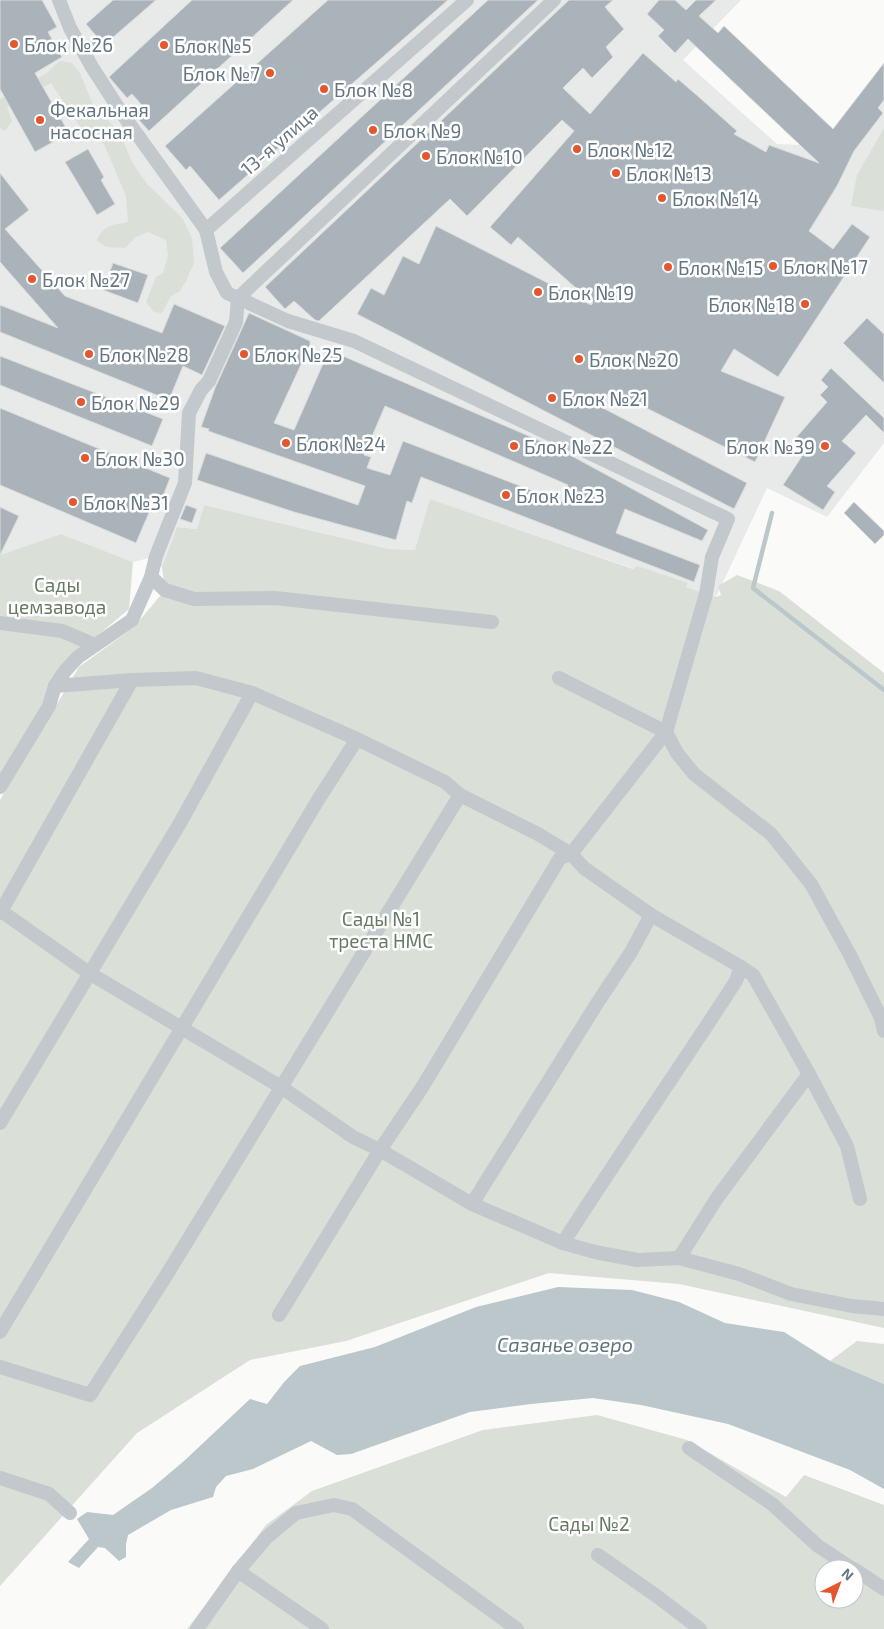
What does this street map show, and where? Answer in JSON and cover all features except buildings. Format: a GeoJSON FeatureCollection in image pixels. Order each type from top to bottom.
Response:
{"type":"FeatureCollection","features":[{"type":"Feature","properties":{"kind":"lane"},"geometry":{"type":"LineString","coordinates":[[59,0],[70,28],[92,67],[121,112],[206,230],[216,272],[227,293],[288,321],[354,341],[728,519],[712,557],[706,594],[666,732],[571,854],[560,858],[443,1053],[380,1150],[279,1315]]}},
{"type":"Feature","properties":{"kind":"lane","name":"13-я улица"},"geometry":{"type":"LineString","coordinates":[[206,230],[466,0]]}},
{"type":"Feature","properties":{"kind":"lane"},"geometry":{"type":"LineString","coordinates":[[1,782],[49,706],[55,686],[64,671],[78,657],[132,620],[151,577],[156,556],[185,484],[189,413],[201,390],[209,381],[236,322],[238,298],[554,0]]}},
{"type":"Feature","properties":{"kind":"lane"},"geometry":{"type":"LineString","coordinates":[[151,577],[165,590],[194,599],[275,598],[492,622]]}},
{"type":"Feature","properties":{"kind":"lane"},"geometry":{"type":"LineString","coordinates":[[0,623],[62,631],[95,645]]}},
{"type":"Feature","properties":{"kind":"lane"},"geometry":{"type":"LineString","coordinates":[[55,686],[132,680],[196,678],[252,693],[357,739],[444,782],[460,795],[538,834],[571,854],[584,868],[651,915],[753,975],[847,1146],[860,1199]]}},
{"type":"Feature","properties":{"kind":"lane"},"geometry":{"type":"LineString","coordinates":[[559,678],[666,732],[677,753],[694,774],[771,834],[811,884],[850,955],[881,1018],[884,1031]]}},
{"type":"Feature","properties":{"kind":"lane"},"geometry":{"type":"LineString","coordinates":[[132,680],[1,912],[89,973],[281,1087],[353,1137],[380,1150],[472,1204],[563,1243],[595,1252],[637,1260],[679,1258],[739,1274],[791,1294],[884,1310]]}},
{"type":"Feature","properties":{"kind":"lane"},"geometry":{"type":"LineString","coordinates":[[0,1122],[180,823],[252,693]]}},
{"type":"Feature","properties":{"kind":"lane"},"geometry":{"type":"LineString","coordinates":[[0,1332],[318,800],[357,739]]}},
{"type":"Feature","properties":{"kind":"lane"},"geometry":{"type":"LineString","coordinates":[[0,1367],[90,1395],[164,1279],[460,795]]}},
{"type":"Feature","properties":{"kind":"lane"},"geometry":{"type":"LineString","coordinates":[[472,1204],[631,952],[651,915]]}},
{"type":"Feature","properties":{"kind":"lane"},"geometry":{"type":"LineString","coordinates":[[563,1243],[619,1155],[736,982],[741,967]]}},
{"type":"Feature","properties":{"kind":"lane"},"geometry":{"type":"LineString","coordinates":[[679,1258],[717,1198],[809,1074]]}},
{"type":"Feature","properties":{"kind":"lane"},"geometry":{"type":"LineString","coordinates":[[689,1448],[772,1504],[818,1546],[838,1559]]}},
{"type":"Feature","properties":{"kind":"lane"},"geometry":{"type":"LineString","coordinates":[[0,1478],[49,1494],[70,1514]]}},
{"type":"Feature","properties":{"kind":"lane"},"geometry":{"type":"LineString","coordinates":[[197,1629],[238,1571],[267,1537],[296,1513],[334,1505],[352,1509],[517,1629]]}},
{"type":"Feature","properties":{"kind":"lane"},"geometry":{"type":"LineString","coordinates":[[598,1555],[700,1629]]}},
{"type":"Feature","properties":{"kind":"lane"},"geometry":{"type":"LineString","coordinates":[[238,1571],[322,1629]]}},
{"type":"Feature","properties":{"kind":"lane"},"geometry":{"type":"LineString","coordinates":[[864,1576],[884,1589]]}},
{"type":"Feature","properties":{"kind":"shaded area"},"geometry":{"type":"Polygon","coordinates":[[[0,0],[741,0],[683,60],[777,144],[800,145],[816,151],[884,63],[884,443],[827,517],[767,488],[716,597],[430,499],[416,550],[389,549],[204,505],[197,529],[177,527],[162,567],[153,565],[149,558],[133,562],[61,534],[0,555],[0,0]]]}},
{"type":"Feature","properties":{"kind":"green space"},"geometry":{"type":"Polygon","coordinates":[[[60,61],[72,63],[80,73],[93,105],[121,136],[133,164],[147,184],[183,219],[192,239],[194,263],[180,291],[171,296],[162,313],[154,312],[146,302],[156,277],[163,273],[168,255],[166,240],[148,232],[136,237],[125,248],[106,247],[97,240],[105,229],[128,222],[126,196],[104,144],[81,128],[51,83],[7,107],[12,121],[5,131],[0,128],[0,99],[45,74],[60,61]]]}},
{"type":"Feature","properties":{"kind":"green space"},"geometry":{"type":"Polygon","coordinates":[[[884,128],[884,211],[851,206],[857,175],[884,128]]]}},
{"type":"Feature","properties":{"kind":"green space","name":"Сады №1 треста НМС"},"geometry":{"type":"Polygon","coordinates":[[[430,499],[633,569],[637,566],[688,583],[686,587],[716,597],[721,595],[718,586],[737,575],[779,591],[884,673],[884,1328],[679,1284],[549,1273],[346,1341],[250,1360],[137,1433],[0,1586],[0,800],[79,667],[134,627],[165,590],[162,567],[177,527],[197,529],[204,505],[389,549],[415,550],[430,499]]]}},
{"type":"Feature","properties":{"kind":"green space","name":"Сады цемзавода"},"geometry":{"type":"Polygon","coordinates":[[[61,534],[133,562],[129,609],[73,656],[52,678],[42,708],[0,777],[0,555],[61,534]]]}},
{"type":"Feature","properties":{"kind":"green space"},"geometry":{"type":"Polygon","coordinates":[[[857,1341],[884,1344],[884,1384],[830,1361],[857,1341]]]}},
{"type":"Feature","properties":{"kind":"green space","name":"Сады №2"},"geometry":{"type":"Polygon","coordinates":[[[597,1415],[687,1440],[786,1497],[804,1475],[884,1505],[884,1629],[187,1629],[266,1525],[312,1491],[483,1430],[597,1415]]]}},
{"type":"Feature","properties":{"kind":"water","name":"Сазанье озеро"},"geometry":{"type":"Polygon","coordinates":[[[558,1287],[632,1290],[679,1302],[725,1323],[784,1332],[830,1361],[884,1384],[884,1489],[850,1470],[728,1424],[641,1405],[593,1398],[470,1412],[351,1454],[337,1455],[311,1441],[253,1469],[226,1476],[216,1487],[213,1497],[171,1510],[128,1535],[126,1557],[119,1561],[105,1548],[98,1547],[79,1568],[68,1562],[89,1539],[77,1519],[87,1512],[113,1515],[152,1488],[184,1461],[250,1399],[267,1404],[300,1366],[375,1347],[476,1307],[558,1287]]]}},
{"type":"Feature","properties":{"kind":"waterway"},"geometry":{"type":"LineString","coordinates":[[772,513],[753,588],[884,690]]}},
{"type":"Feature","properties":{"kind":"place","name":"Блок №26"},"geometry":{"type":"Point","coordinates":[14,44]}},
{"type":"Feature","properties":{"kind":"place","name":"Блок №5"},"geometry":{"type":"Point","coordinates":[164,45]}},
{"type":"Feature","properties":{"kind":"place","name":"Блок №7"},"geometry":{"type":"Point","coordinates":[270,73]}},
{"type":"Feature","properties":{"kind":"place","name":"Блок №8"},"geometry":{"type":"Point","coordinates":[324,89]}},
{"type":"Feature","properties":{"kind":"place","name":"Фекальная насосная"},"geometry":{"type":"Point","coordinates":[40,120]}},
{"type":"Feature","properties":{"kind":"place","name":"Блок №9"},"geometry":{"type":"Point","coordinates":[373,130]}},
{"type":"Feature","properties":{"kind":"place","name":"Блок №12"},"geometry":{"type":"Point","coordinates":[577,149]}},
{"type":"Feature","properties":{"kind":"place","name":"Блок №10"},"geometry":{"type":"Point","coordinates":[426,156]}},
{"type":"Feature","properties":{"kind":"place","name":"Блок №13"},"geometry":{"type":"Point","coordinates":[616,173]}},
{"type":"Feature","properties":{"kind":"place","name":"Блок №14"},"geometry":{"type":"Point","coordinates":[662,198]}},
{"type":"Feature","properties":{"kind":"place","name":"Блок №17"},"geometry":{"type":"Point","coordinates":[773,266]}},
{"type":"Feature","properties":{"kind":"place","name":"Блок №15"},"geometry":{"type":"Point","coordinates":[668,267]}},
{"type":"Feature","properties":{"kind":"place","name":"Блок №27"},"geometry":{"type":"Point","coordinates":[32,279]}},
{"type":"Feature","properties":{"kind":"place","name":"Блок №19"},"geometry":{"type":"Point","coordinates":[538,292]}},
{"type":"Feature","properties":{"kind":"place","name":"Блок №18"},"geometry":{"type":"Point","coordinates":[805,304]}},
{"type":"Feature","properties":{"kind":"place","name":"Блок №28"},"geometry":{"type":"Point","coordinates":[89,354]}},
{"type":"Feature","properties":{"kind":"place","name":"Блок №25"},"geometry":{"type":"Point","coordinates":[244,354]}},
{"type":"Feature","properties":{"kind":"place","name":"Блок №20"},"geometry":{"type":"Point","coordinates":[579,359]}},
{"type":"Feature","properties":{"kind":"place","name":"Блок №21"},"geometry":{"type":"Point","coordinates":[552,398]}},
{"type":"Feature","properties":{"kind":"place","name":"Блок №29"},"geometry":{"type":"Point","coordinates":[81,402]}},
{"type":"Feature","properties":{"kind":"place","name":"Блок №24"},"geometry":{"type":"Point","coordinates":[286,443]}},
{"type":"Feature","properties":{"kind":"place","name":"Блок №22"},"geometry":{"type":"Point","coordinates":[514,446]}},
{"type":"Feature","properties":{"kind":"place","name":"Блок №39"},"geometry":{"type":"Point","coordinates":[825,446]}},
{"type":"Feature","properties":{"kind":"place","name":"Блок №30"},"geometry":{"type":"Point","coordinates":[85,458]}},
{"type":"Feature","properties":{"kind":"place","name":"Блок №23"},"geometry":{"type":"Point","coordinates":[506,495]}},
{"type":"Feature","properties":{"kind":"place","name":"Блок №31"},"geometry":{"type":"Point","coordinates":[73,502]}}]}
